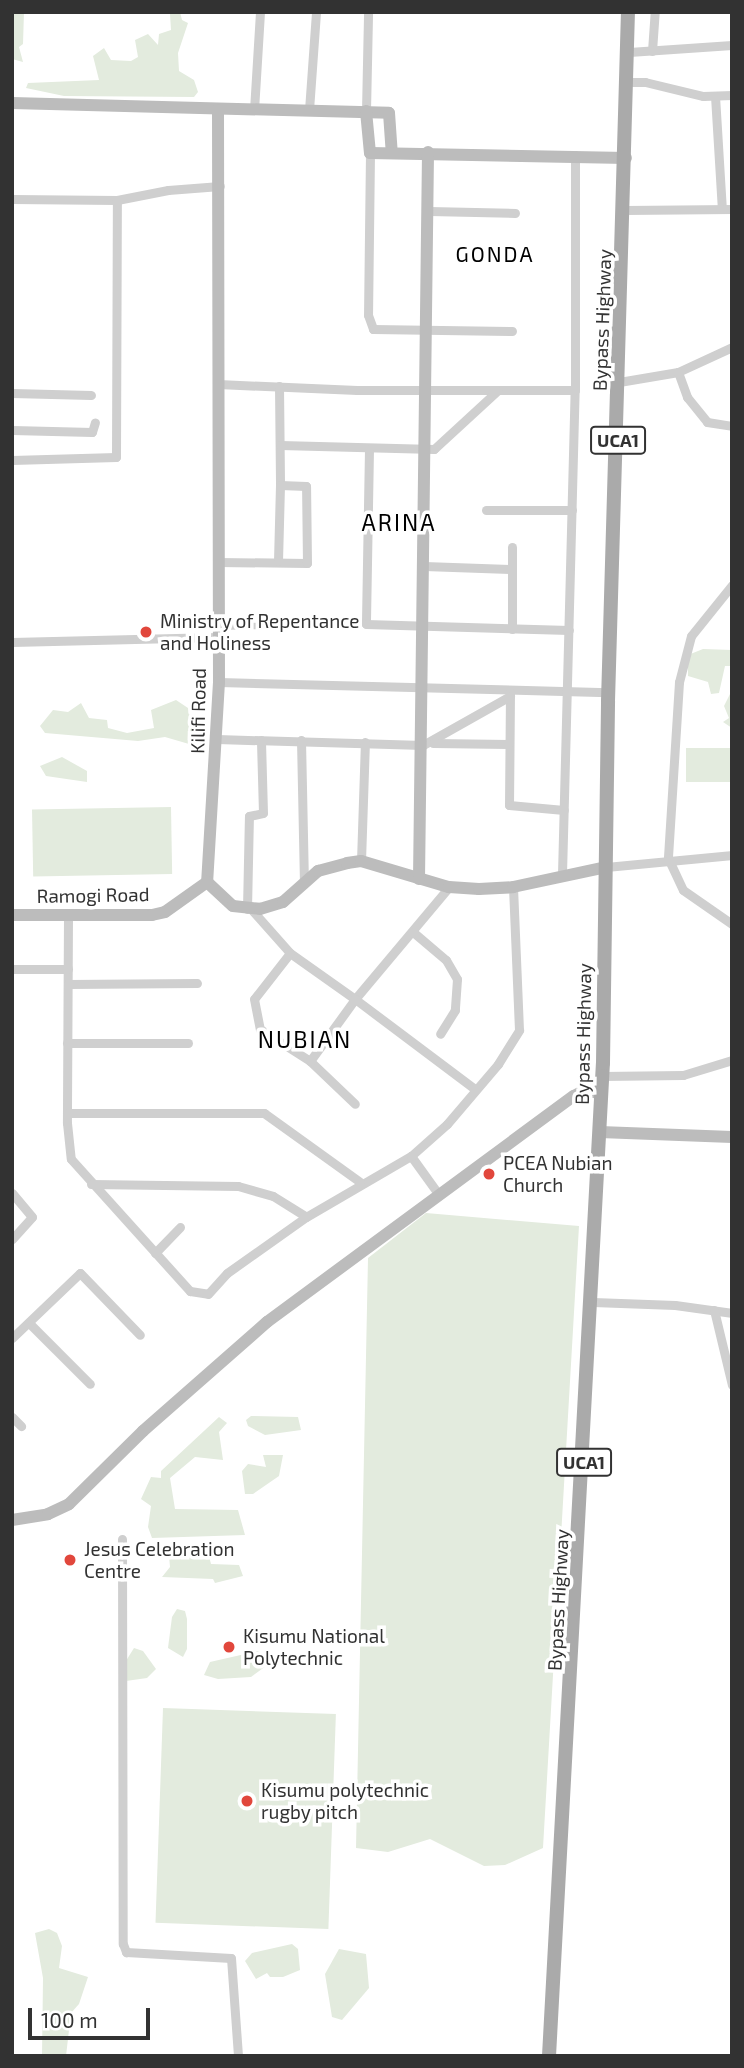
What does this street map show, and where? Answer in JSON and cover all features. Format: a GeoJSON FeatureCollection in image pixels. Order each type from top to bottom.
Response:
{"type":"FeatureCollection","features":[{"type":"Feature","properties":{"kind":"main road","name":"Bypass Highway"},"geometry":{"type":"LineString","coordinates":[[549,2056],[593,1302],[600,1132],[607,867],[608,692],[620,382],[628,12]]}},
{"type":"Feature","properties":{"kind":"street"},"geometry":{"type":"LineString","coordinates":[[254,110],[260,12]]}},
{"type":"Feature","properties":{"kind":"street"},"geometry":{"type":"LineString","coordinates":[[309,110],[316,12]]}},
{"type":"Feature","properties":{"kind":"street"},"geometry":{"type":"LineString","coordinates":[[368,12],[366,111],[370,153],[370,324],[380,330],[512,331]]}},
{"type":"Feature","properties":{"kind":"street"},"geometry":{"type":"LineString","coordinates":[[652,51],[655,12]]}},
{"type":"Feature","properties":{"kind":"street"},"geometry":{"type":"LineString","coordinates":[[629,52],[732,45]]}},
{"type":"Feature","properties":{"kind":"street"},"geometry":{"type":"LineString","coordinates":[[626,82],[715,96],[732,95]]}},
{"type":"Feature","properties":{"kind":"street"},"geometry":{"type":"LineString","coordinates":[[625,210],[727,209],[715,96]]}},
{"type":"Feature","properties":{"kind":"street"},"geometry":{"type":"LineString","coordinates":[[12,103],[218,110],[366,111],[392,115],[392,152]]}},
{"type":"Feature","properties":{"kind":"street","name":"Kilifi Road"},"geometry":{"type":"LineString","coordinates":[[207,882],[219,682],[218,110]]}},
{"type":"Feature","properties":{"kind":"street"},"geometry":{"type":"LineString","coordinates":[[370,153],[428,152],[626,158]]}},
{"type":"Feature","properties":{"kind":"street"},"geometry":{"type":"LineString","coordinates":[[419,879],[426,744],[420,684],[427,391],[428,152]]}},
{"type":"Feature","properties":{"kind":"street"},"geometry":{"type":"LineString","coordinates":[[562,874],[575,390],[575,155]]}},
{"type":"Feature","properties":{"kind":"street"},"geometry":{"type":"LineString","coordinates":[[12,199],[117,201],[168,190],[220,186]]}},
{"type":"Feature","properties":{"kind":"street"},"geometry":{"type":"LineString","coordinates":[[12,460],[116,457],[117,201]]}},
{"type":"Feature","properties":{"kind":"street"},"geometry":{"type":"LineString","coordinates":[[429,211],[515,213]]}},
{"type":"Feature","properties":{"kind":"street"},"geometry":{"type":"LineString","coordinates":[[620,382],[678,372],[732,347]]}},
{"type":"Feature","properties":{"kind":"street"},"geometry":{"type":"LineString","coordinates":[[678,372],[687,397],[707,422],[732,426]]}},
{"type":"Feature","properties":{"kind":"street"},"geometry":{"type":"LineString","coordinates":[[218,384],[427,391],[575,390]]}},
{"type":"Feature","properties":{"kind":"street"},"geometry":{"type":"LineString","coordinates":[[278,561],[279,387]]}},
{"type":"Feature","properties":{"kind":"street"},"geometry":{"type":"LineString","coordinates":[[280,445],[426,451],[442,444],[497,391]]}},
{"type":"Feature","properties":{"kind":"street"},"geometry":{"type":"LineString","coordinates":[[12,393],[90,395]]}},
{"type":"Feature","properties":{"kind":"street"},"geometry":{"type":"LineString","coordinates":[[12,430],[92,432],[95,422]]}},
{"type":"Feature","properties":{"kind":"street"},"geometry":{"type":"LineString","coordinates":[[369,449],[366,624],[569,630]]}},
{"type":"Feature","properties":{"kind":"street"},"geometry":{"type":"LineString","coordinates":[[218,562],[304,563],[309,559],[309,490],[304,485],[279,485]]}},
{"type":"Feature","properties":{"kind":"street"},"geometry":{"type":"LineString","coordinates":[[486,510],[572,510]]}},
{"type":"Feature","properties":{"kind":"street"},"geometry":{"type":"LineString","coordinates":[[512,547],[512,629]]}},
{"type":"Feature","properties":{"kind":"street"},"geometry":{"type":"LineString","coordinates":[[424,566],[512,569]]}},
{"type":"Feature","properties":{"kind":"street"},"geometry":{"type":"LineString","coordinates":[[732,585],[691,636],[679,682],[668,858],[683,890],[732,924]]}},
{"type":"Feature","properties":{"kind":"street"},"geometry":{"type":"LineString","coordinates":[[12,642],[326,623]]}},
{"type":"Feature","properties":{"kind":"street"},"geometry":{"type":"LineString","coordinates":[[219,682],[420,684],[510,691],[566,689],[608,692]]}},
{"type":"Feature","properties":{"kind":"street"},"geometry":{"type":"LineString","coordinates":[[426,744],[510,691]]}},
{"type":"Feature","properties":{"kind":"street"},"geometry":{"type":"LineString","coordinates":[[510,691],[509,805],[564,810]]}},
{"type":"Feature","properties":{"kind":"street"},"geometry":{"type":"LineString","coordinates":[[217,739],[509,744]]}},
{"type":"Feature","properties":{"kind":"street"},"geometry":{"type":"LineString","coordinates":[[261,740],[263,813],[249,816],[249,909],[290,953],[475,1089]]}},
{"type":"Feature","properties":{"kind":"street"},"geometry":{"type":"LineString","coordinates":[[301,740],[304,880]]}},
{"type":"Feature","properties":{"kind":"street"},"geometry":{"type":"LineString","coordinates":[[361,861],[365,742]]}},
{"type":"Feature","properties":{"kind":"street"},"geometry":{"type":"LineString","coordinates":[[207,882],[233,906],[249,909],[283,902],[304,880],[333,865],[361,861],[449,887],[513,887],[562,874],[668,858],[732,855]]}},
{"type":"Feature","properties":{"kind":"street","name":"Ramogi Road"},"geometry":{"type":"LineString","coordinates":[[12,915],[152,915],[165,912],[207,882]]}},
{"type":"Feature","properties":{"kind":"street"},"geometry":{"type":"LineString","coordinates":[[310,1061],[355,999],[449,887]]}},
{"type":"Feature","properties":{"kind":"street"},"geometry":{"type":"LineString","coordinates":[[68,916],[67,1113],[71,1159],[190,1291],[202,1296],[306,1217],[360,1182],[411,1156],[442,1129],[513,1044],[521,1024],[513,887]]}},
{"type":"Feature","properties":{"kind":"street"},"geometry":{"type":"LineString","coordinates":[[413,932],[446,960],[457,979],[455,1010],[440,1034]]}},
{"type":"Feature","properties":{"kind":"street"},"geometry":{"type":"LineString","coordinates":[[290,953],[254,999],[254,1013],[260,1029],[310,1061],[355,1104]]}},
{"type":"Feature","properties":{"kind":"street"},"geometry":{"type":"LineString","coordinates":[[12,969],[68,970]]}},
{"type":"Feature","properties":{"kind":"street"},"geometry":{"type":"LineString","coordinates":[[68,984],[197,983]]}},
{"type":"Feature","properties":{"kind":"street"},"geometry":{"type":"LineString","coordinates":[[67,1043],[188,1043]]}},
{"type":"Feature","properties":{"kind":"street"},"geometry":{"type":"LineString","coordinates":[[602,1076],[683,1075],[732,1060]]}},
{"type":"Feature","properties":{"kind":"street"},"geometry":{"type":"LineString","coordinates":[[12,1520],[48,1514],[69,1504],[143,1431],[267,1322],[574,1096],[583,1091],[601,1093]]}},
{"type":"Feature","properties":{"kind":"street"},"geometry":{"type":"LineString","coordinates":[[67,1113],[264,1113],[360,1182]]}},
{"type":"Feature","properties":{"kind":"street"},"geometry":{"type":"LineString","coordinates":[[600,1132],[732,1136]]}},
{"type":"Feature","properties":{"kind":"street"},"geometry":{"type":"LineString","coordinates":[[411,1156],[439,1195]]}},
{"type":"Feature","properties":{"kind":"street"},"geometry":{"type":"LineString","coordinates":[[91,1184],[238,1186],[274,1196],[306,1217]]}},
{"type":"Feature","properties":{"kind":"street"},"geometry":{"type":"LineString","coordinates":[[12,1193],[32,1217],[12,1239]]}},
{"type":"Feature","properties":{"kind":"street"},"geometry":{"type":"LineString","coordinates":[[155,1253],[180,1227]]}},
{"type":"Feature","properties":{"kind":"street"},"geometry":{"type":"LineString","coordinates":[[12,1338],[80,1273],[140,1335]]}},
{"type":"Feature","properties":{"kind":"street"},"geometry":{"type":"LineString","coordinates":[[593,1302],[732,1313]]}},
{"type":"Feature","properties":{"kind":"street"},"geometry":{"type":"LineString","coordinates":[[714,1310],[732,1385]]}},
{"type":"Feature","properties":{"kind":"street"},"geometry":{"type":"LineString","coordinates":[[29,1323],[90,1384]]}},
{"type":"Feature","properties":{"kind":"street"},"geometry":{"type":"LineString","coordinates":[[12,1417],[21,1426]]}},
{"type":"Feature","properties":{"kind":"street"},"geometry":{"type":"LineString","coordinates":[[122,1539],[122,1944],[126,1952],[231,1958],[238,2056]]}},
{"type":"Feature","properties":{"kind":"shaded area"},"geometry":{"type":"Polygon","coordinates":[[[14,12],[24,12],[23,44],[19,47],[23,62],[12,59],[14,12]]]}},
{"type":"Feature","properties":{"kind":"shaded area"},"geometry":{"type":"Polygon","coordinates":[[[160,12],[180,12],[182,20],[188,23],[178,53],[179,71],[194,80],[198,92],[194,97],[64,96],[26,88],[28,83],[99,80],[93,56],[104,48],[111,60],[131,61],[138,57],[135,40],[148,34],[158,45],[159,34],[171,30],[170,14],[160,12]]]}},
{"type":"Feature","properties":{"kind":"shaded area"},"geometry":{"type":"Polygon","coordinates":[[[703,649],[732,650],[732,666],[725,666],[719,693],[711,694],[708,682],[688,676],[688,655],[703,649]]]}},
{"type":"Feature","properties":{"kind":"shaded area"},"geometry":{"type":"Polygon","coordinates":[[[732,690],[732,728],[723,722],[729,718],[724,706],[732,690]]]}},
{"type":"Feature","properties":{"kind":"shaded area"},"geometry":{"type":"Polygon","coordinates":[[[176,700],[188,708],[194,739],[189,744],[165,737],[138,741],[45,733],[40,726],[53,710],[68,712],[81,703],[89,718],[107,720],[108,728],[127,733],[154,728],[151,710],[176,700]]]}},
{"type":"Feature","properties":{"kind":"shaded area"},"geometry":{"type":"Polygon","coordinates":[[[686,748],[732,748],[732,782],[686,782],[686,748]]]}},
{"type":"Feature","properties":{"kind":"shaded area"},"geometry":{"type":"Polygon","coordinates":[[[62,757],[87,771],[87,782],[46,776],[40,766],[62,757]]]}},
{"type":"Feature","properties":{"kind":"shaded area"},"geometry":{"type":"Polygon","coordinates":[[[171,807],[172,874],[33,876],[32,809],[171,807]]]}},
{"type":"Feature","properties":{"kind":"shaded area"},"geometry":{"type":"Polygon","coordinates":[[[426,1213],[579,1226],[543,1848],[505,1865],[484,1866],[430,1839],[388,1852],[356,1848],[368,1258],[426,1213]]]}},
{"type":"Feature","properties":{"kind":"shaded area"},"geometry":{"type":"Polygon","coordinates":[[[251,1416],[298,1417],[301,1430],[265,1435],[248,1426],[246,1420],[251,1416]]]}},
{"type":"Feature","properties":{"kind":"shaded area"},"geometry":{"type":"Polygon","coordinates":[[[219,1417],[227,1423],[219,1432],[223,1460],[195,1457],[170,1478],[175,1509],[238,1510],[245,1535],[152,1538],[148,1527],[151,1506],[141,1499],[151,1477],[161,1478],[161,1471],[219,1417]]]}},
{"type":"Feature","properties":{"kind":"shaded area"},"geometry":{"type":"Polygon","coordinates":[[[263,1455],[283,1455],[279,1476],[253,1494],[245,1494],[242,1471],[248,1464],[266,1467],[263,1455]]]}},
{"type":"Feature","properties":{"kind":"shaded area"},"geometry":{"type":"Polygon","coordinates":[[[169,1556],[209,1556],[211,1564],[239,1565],[243,1576],[215,1583],[213,1579],[162,1577],[170,1567],[169,1556]]]}},
{"type":"Feature","properties":{"kind":"shaded area"},"geometry":{"type":"Polygon","coordinates":[[[177,1609],[185,1611],[187,1619],[187,1649],[183,1657],[168,1648],[172,1617],[177,1609]]]}},
{"type":"Feature","properties":{"kind":"shaded area"},"geometry":{"type":"Polygon","coordinates":[[[134,1648],[143,1651],[156,1669],[147,1678],[126,1681],[124,1664],[134,1648]]]}},
{"type":"Feature","properties":{"kind":"shaded area"},"geometry":{"type":"Polygon","coordinates":[[[258,1651],[270,1663],[251,1677],[218,1679],[204,1675],[210,1662],[258,1651]]]}},
{"type":"Feature","properties":{"kind":"shaded area","name":"Kisumu polytechnic rugby pitch"},"geometry":{"type":"Polygon","coordinates":[[[163,1708],[336,1714],[328,1929],[155,1923],[163,1708]]]}},
{"type":"Feature","properties":{"kind":"shaded area"},"geometry":{"type":"Polygon","coordinates":[[[49,1929],[57,1933],[62,1946],[59,1968],[88,1977],[79,2004],[71,2013],[66,2056],[42,2056],[43,1978],[35,1933],[49,1929]]]}},
{"type":"Feature","properties":{"kind":"shaded area"},"geometry":{"type":"Polygon","coordinates":[[[292,1944],[298,1949],[300,1970],[283,1977],[270,1977],[267,1973],[256,1979],[245,1961],[252,1953],[292,1944]]]}},
{"type":"Feature","properties":{"kind":"shaded area"},"geometry":{"type":"Polygon","coordinates":[[[339,1949],[366,1954],[369,1988],[342,2020],[332,2017],[325,1974],[339,1949]]]}},
{"type":"Feature","properties":{"kind":"place","name":"Ministry of Repentance and Holiness"},"geometry":{"type":"Point","coordinates":[146,632]}},
{"type":"Feature","properties":{"kind":"place","name":"PCEA Nubian Church"},"geometry":{"type":"Point","coordinates":[489,1174]}},
{"type":"Feature","properties":{"kind":"place","name":"Jesus Celebration Centre"},"geometry":{"type":"Point","coordinates":[70,1560]}},
{"type":"Feature","properties":{"kind":"place","name":"Kisumu National Polytechnic"},"geometry":{"type":"Point","coordinates":[229,1647]}},
{"type":"Feature","properties":{"kind":"place","name":"Kisumu polytechnic rugby pitch"},"geometry":{"type":"Point","coordinates":[247,1801]}},
{"type":"Feature","properties":{"kind":"district","name":"GONDA"},"geometry":{"type":"Point","coordinates":[495,254]}},
{"type":"Feature","properties":{"kind":"district","name":"ARINA"},"geometry":{"type":"Point","coordinates":[399,522]}},
{"type":"Feature","properties":{"kind":"district","name":"NUBIAN"},"geometry":{"type":"Point","coordinates":[305,1039]}}]}
